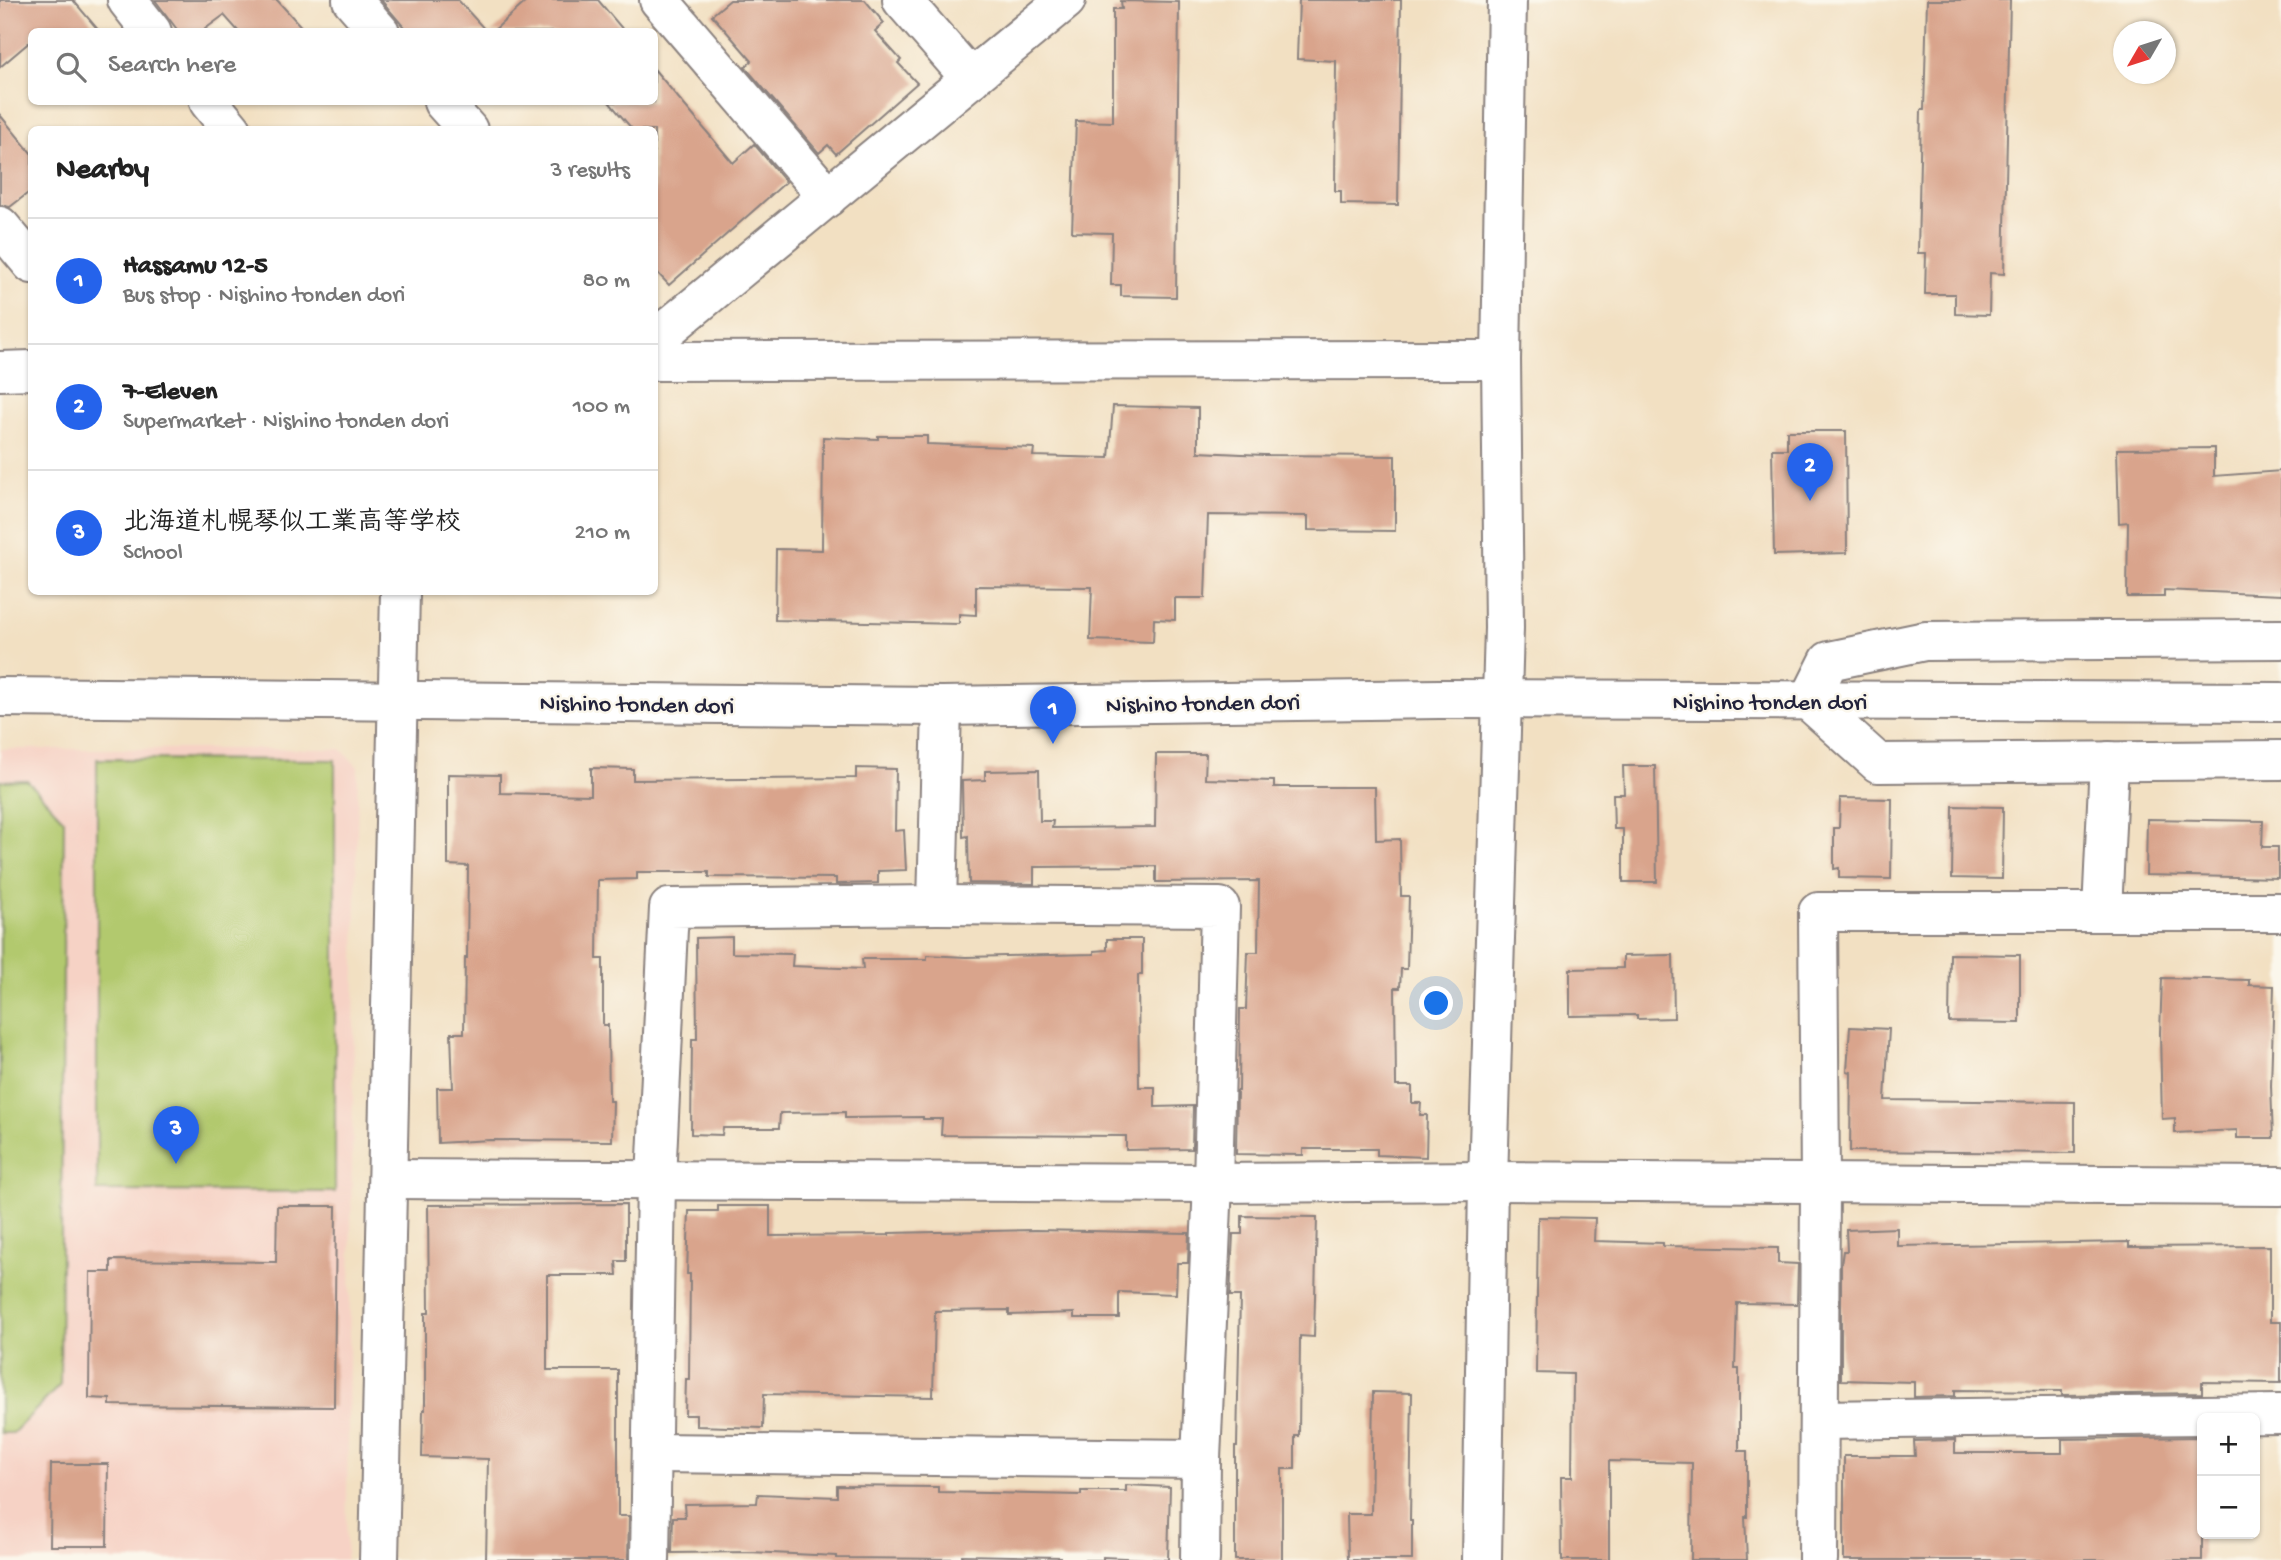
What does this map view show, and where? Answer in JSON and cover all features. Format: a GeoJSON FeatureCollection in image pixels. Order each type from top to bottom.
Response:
{"type":"FeatureCollection","features":[{"type":"Feature","properties":{"kind":"street"},"geometry":{"type":"LineString","coordinates":[[127,0],[149,28]]}},
{"type":"Feature","properties":{"kind":"street"},"geometry":{"type":"LineString","coordinates":[[352,0],[376,28]]}},
{"type":"Feature","properties":{"kind":"street"},"geometry":{"type":"LineString","coordinates":[[659,0],[828,197]]}},
{"type":"Feature","properties":{"kind":"street"},"geometry":{"type":"LineString","coordinates":[[902,0],[971,79]]}},
{"type":"Feature","properties":{"kind":"street"},"geometry":{"type":"LineString","coordinates":[[658,338],[1066,0]]}},
{"type":"Feature","properties":{"kind":"street"},"geometry":{"type":"LineString","coordinates":[[1482,1560],[1488,1181],[1503,699],[1501,360],[1507,0]]}},
{"type":"Feature","properties":{"kind":"street"},"geometry":{"type":"LineString","coordinates":[[211,105],[229,126]]}},
{"type":"Feature","properties":{"kind":"street"},"geometry":{"type":"LineString","coordinates":[[446,105],[464,126]]}},
{"type":"Feature","properties":{"kind":"street"},"geometry":{"type":"LineString","coordinates":[[0,226],[28,259]]}},
{"type":"Feature","properties":{"kind":"street"},"geometry":{"type":"LineString","coordinates":[[658,361],[1501,360]]}},
{"type":"Feature","properties":{"kind":"street"},"geometry":{"type":"LineString","coordinates":[[0,370],[28,370]]}},
{"type":"Feature","properties":{"kind":"street"},"geometry":{"type":"LineString","coordinates":[[379,1560],[400,595]]}},
{"type":"Feature","properties":{"kind":"street"},"geometry":{"type":"LineString","coordinates":[[2281,639],[1926,641],[1829,661],[1809,701],[1878,763],[2281,760]]}},
{"type":"Feature","properties":{"kind":"street","name":"Nishino tonden dori"},"geometry":{"type":"LineString","coordinates":[[0,697],[942,706],[1503,699],[2281,702]]}},
{"type":"Feature","properties":{"kind":"street"},"geometry":{"type":"LineString","coordinates":[[937,905],[942,706]]}},
{"type":"Feature","properties":{"kind":"street"},"geometry":{"type":"LineString","coordinates":[[2102,912],[2109,761]]}},
{"type":"Feature","properties":{"kind":"street"},"geometry":{"type":"LineString","coordinates":[[650,1560],[656,1179],[669,908],[937,905],[1220,907],[1200,1560]]}},
{"type":"Feature","properties":{"kind":"street"},"geometry":{"type":"LineString","coordinates":[[1818,1560],[1818,912],[2281,912]]}},
{"type":"Feature","properties":{"kind":"street"},"geometry":{"type":"LineString","coordinates":[[388,1179],[2281,1186]]}},
{"type":"Feature","properties":{"kind":"street"},"geometry":{"type":"LineString","coordinates":[[1819,1420],[2281,1414]]}},
{"type":"Feature","properties":{"kind":"street"},"geometry":{"type":"LineString","coordinates":[[652,1454],[1201,1459]]}},
{"type":"Feature","properties":{"kind":"shaded area"},"geometry":{"type":"Polygon","coordinates":[[[0,749],[341,749],[358,767],[346,1560],[0,1560],[0,749]]]}},
{"type":"Feature","properties":{"kind":"green space"},"geometry":{"type":"Polygon","coordinates":[[[97,759],[335,760],[335,1192],[97,1191],[97,759]]]}},
{"type":"Feature","properties":{"kind":"green space"},"geometry":{"type":"Polygon","coordinates":[[[27,780],[64,820],[60,1385],[13,1433],[0,1433],[0,781],[27,780]]]}},
{"type":"Feature","properties":{"kind":"building"},"geometry":{"type":"Polygon","coordinates":[[[0,0],[73,0],[97,28],[28,28],[28,43],[0,67],[0,0]]]}},
{"type":"Feature","properties":{"kind":"building"},"geometry":{"type":"Polygon","coordinates":[[[155,0],[277,0],[302,28],[235,28],[224,15],[206,28],[176,28],[155,0]]]}},
{"type":"Feature","properties":{"kind":"building"},"geometry":{"type":"Polygon","coordinates":[[[381,0],[458,0],[483,28],[405,28],[381,0]]]}},
{"type":"Feature","properties":{"kind":"building"},"geometry":{"type":"Polygon","coordinates":[[[528,0],[598,0],[622,28],[496,28],[528,0]]]}},
{"type":"Feature","properties":{"kind":"building"},"geometry":{"type":"Polygon","coordinates":[[[730,0],[865,0],[884,23],[875,31],[901,60],[898,63],[917,83],[836,154],[828,145],[819,153],[745,67],[752,61],[712,15],[730,0]]]}},
{"type":"Feature","properties":{"kind":"building"},"geometry":{"type":"Polygon","coordinates":[[[1299,0],[1401,0],[1398,205],[1341,204],[1341,191],[1335,191],[1336,61],[1297,59],[1299,0]]]}},
{"type":"Feature","properties":{"kind":"building"},"geometry":{"type":"Polygon","coordinates":[[[1927,0],[2010,0],[2004,274],[1990,273],[1989,315],[1955,314],[1955,294],[1925,294],[1926,253],[1918,253],[1927,0]]]}},
{"type":"Feature","properties":{"kind":"building"},"geometry":{"type":"Polygon","coordinates":[[[1121,1],[1179,2],[1176,297],[1121,296],[1121,285],[1111,285],[1112,233],[1072,232],[1076,121],[1113,122],[1113,9],[1122,9],[1121,1]]]}},
{"type":"Feature","properties":{"kind":"building"},"geometry":{"type":"Polygon","coordinates":[[[658,74],[733,163],[754,144],[786,182],[669,285],[658,273],[658,126],[630,126],[612,105],[658,105],[658,74]]]}},
{"type":"Feature","properties":{"kind":"building"},"geometry":{"type":"Polygon","coordinates":[[[0,115],[28,149],[28,193],[10,207],[0,205],[0,115]]]}},
{"type":"Feature","properties":{"kind":"building"},"geometry":{"type":"Polygon","coordinates":[[[1113,406],[1198,408],[1198,452],[1395,456],[1395,531],[1308,530],[1308,516],[1208,515],[1205,598],[1175,598],[1175,620],[1154,619],[1153,642],[1090,640],[1092,587],[976,586],[976,615],[959,614],[959,624],[775,620],[776,549],[822,550],[823,437],[878,439],[878,436],[927,436],[927,444],[1034,448],[1033,456],[1109,458],[1113,406]]]}},
{"type":"Feature","properties":{"kind":"building"},"geometry":{"type":"Polygon","coordinates":[[[1787,431],[1846,431],[1847,553],[1774,555],[1772,449],[1787,449],[1787,431]]]}},
{"type":"Feature","properties":{"kind":"building"},"geometry":{"type":"Polygon","coordinates":[[[2214,448],[2214,476],[2281,471],[2281,595],[2164,590],[2164,597],[2127,597],[2128,522],[2119,523],[2117,449],[2214,448]]]}},
{"type":"Feature","properties":{"kind":"building"},"geometry":{"type":"Polygon","coordinates":[[[1156,754],[1206,754],[1205,779],[1274,781],[1274,787],[1375,787],[1376,840],[1400,839],[1401,896],[1409,896],[1407,969],[1401,969],[1400,988],[1395,988],[1396,1086],[1412,1086],[1412,1103],[1421,1103],[1420,1115],[1427,1115],[1426,1157],[1377,1155],[1377,1149],[1303,1149],[1303,1155],[1236,1154],[1240,1009],[1246,1009],[1248,952],[1258,952],[1259,881],[1156,882],[1156,866],[1034,867],[1034,884],[969,883],[968,836],[963,837],[962,781],[985,780],[985,771],[1039,770],[1040,821],[1053,821],[1052,828],[1155,827],[1156,754]]]}},
{"type":"Feature","properties":{"kind":"building"},"geometry":{"type":"Polygon","coordinates":[[[1623,766],[1655,766],[1657,882],[1623,882],[1623,829],[1614,829],[1613,794],[1624,794],[1623,766]]]}},
{"type":"Feature","properties":{"kind":"building"},"geometry":{"type":"Polygon","coordinates":[[[591,768],[633,769],[633,780],[856,778],[856,768],[896,769],[895,831],[904,830],[906,870],[878,871],[878,883],[836,884],[836,878],[709,877],[709,872],[637,872],[637,879],[598,880],[597,959],[603,959],[603,1025],[608,1025],[609,1101],[613,1101],[612,1141],[490,1140],[438,1143],[437,1088],[453,1088],[451,1033],[464,1033],[467,958],[468,866],[448,865],[448,774],[500,775],[500,793],[591,795],[591,768]]]}},
{"type":"Feature","properties":{"kind":"building"},"geometry":{"type":"Polygon","coordinates":[[[1840,798],[1892,799],[1891,879],[1839,878],[1839,868],[1834,869],[1834,828],[1839,828],[1840,798]]]}},
{"type":"Feature","properties":{"kind":"building"},"geometry":{"type":"Polygon","coordinates":[[[1953,806],[2003,807],[2002,879],[1952,878],[1953,806]]]}},
{"type":"Feature","properties":{"kind":"building"},"geometry":{"type":"Polygon","coordinates":[[[2147,819],[2263,821],[2262,847],[2278,847],[2278,878],[2146,875],[2147,819]]]}},
{"type":"Feature","properties":{"kind":"building"},"geometry":{"type":"Polygon","coordinates":[[[732,937],[732,953],[793,954],[792,966],[863,969],[862,959],[927,959],[927,955],[966,957],[1094,954],[1094,951],[1107,950],[1107,939],[1142,939],[1142,975],[1138,975],[1139,1087],[1155,1087],[1155,1107],[1193,1106],[1192,1149],[1126,1150],[1126,1136],[941,1135],[942,1119],[845,1118],[845,1112],[780,1113],[779,1128],[723,1128],[722,1135],[691,1134],[692,1039],[697,1039],[696,938],[732,937]]]}},
{"type":"Feature","properties":{"kind":"building"},"geometry":{"type":"Polygon","coordinates":[[[1950,954],[2020,955],[2020,1023],[1949,1022],[1950,954]]]}},
{"type":"Feature","properties":{"kind":"building"},"geometry":{"type":"Polygon","coordinates":[[[1673,955],[1674,1018],[1637,1019],[1637,1015],[1570,1016],[1570,969],[1623,968],[1623,956],[1673,955]]]}},
{"type":"Feature","properties":{"kind":"building"},"geometry":{"type":"Polygon","coordinates":[[[2162,978],[2249,980],[2249,985],[2274,986],[2271,1086],[2273,1138],[2237,1138],[2237,1130],[2175,1133],[2175,1118],[2162,1119],[2162,978]]]}},
{"type":"Feature","properties":{"kind":"building"},"geometry":{"type":"Polygon","coordinates":[[[1850,1027],[1889,1029],[1885,1100],[2075,1102],[2075,1153],[1850,1151],[1851,1072],[1847,1071],[1850,1027]]]}},
{"type":"Feature","properties":{"kind":"building"},"geometry":{"type":"Polygon","coordinates":[[[626,1204],[626,1261],[616,1261],[617,1275],[547,1275],[547,1370],[618,1370],[618,1516],[629,1516],[628,1560],[486,1560],[488,1459],[422,1457],[425,1313],[429,1313],[428,1205],[626,1204]]]}},
{"type":"Feature","properties":{"kind":"building"},"geometry":{"type":"Polygon","coordinates":[[[277,1206],[336,1206],[334,1407],[110,1405],[110,1399],[89,1398],[90,1272],[111,1272],[111,1260],[276,1262],[277,1206]]]}},
{"type":"Feature","properties":{"kind":"building"},"geometry":{"type":"Polygon","coordinates":[[[718,1206],[770,1206],[770,1236],[1035,1230],[1189,1233],[1188,1263],[1177,1263],[1176,1294],[1119,1292],[1119,1318],[1074,1318],[1074,1313],[1009,1315],[1009,1310],[935,1311],[933,1397],[764,1394],[763,1428],[696,1426],[696,1415],[685,1415],[686,1379],[689,1379],[689,1211],[718,1211],[718,1206]]]}},
{"type":"Feature","properties":{"kind":"building"},"geometry":{"type":"Polygon","coordinates":[[[1242,1216],[1317,1217],[1314,1337],[1300,1336],[1299,1436],[1295,1436],[1295,1469],[1282,1469],[1282,1560],[1235,1560],[1235,1446],[1240,1296],[1230,1296],[1233,1234],[1242,1234],[1242,1216]]]}},
{"type":"Feature","properties":{"kind":"building"},"geometry":{"type":"Polygon","coordinates":[[[1538,1217],[1595,1218],[1594,1241],[1663,1243],[1663,1246],[1778,1248],[1778,1263],[1798,1264],[1797,1304],[1737,1303],[1735,1369],[1739,1369],[1739,1451],[1747,1451],[1747,1560],[1691,1560],[1692,1463],[1609,1461],[1609,1560],[1562,1560],[1561,1477],[1572,1477],[1573,1374],[1536,1373],[1538,1217]]]}},
{"type":"Feature","properties":{"kind":"building"},"geometry":{"type":"Polygon","coordinates":[[[1897,1228],[1897,1246],[2129,1242],[2129,1247],[2270,1246],[2270,1322],[2281,1322],[2281,1383],[2202,1382],[2202,1393],[2062,1395],[2062,1391],[1955,1390],[1955,1396],[1914,1397],[1914,1382],[1841,1380],[1841,1265],[1843,1251],[1847,1251],[1846,1230],[1897,1228]]]}},
{"type":"Feature","properties":{"kind":"building"},"geometry":{"type":"Polygon","coordinates":[[[1373,1392],[1412,1393],[1412,1560],[1348,1560],[1347,1514],[1371,1514],[1373,1392]]]}},
{"type":"Feature","properties":{"kind":"building"},"geometry":{"type":"Polygon","coordinates":[[[2197,1437],[2197,1539],[2202,1539],[2202,1560],[1844,1560],[1844,1456],[1915,1456],[1914,1441],[1955,1440],[1955,1453],[2062,1453],[2062,1439],[2197,1437]]]}},
{"type":"Feature","properties":{"kind":"building"},"geometry":{"type":"Polygon","coordinates":[[[51,1464],[108,1464],[107,1546],[50,1546],[51,1464]]]}},
{"type":"Feature","properties":{"kind":"building"},"geometry":{"type":"Polygon","coordinates":[[[1126,1485],[1170,1487],[1168,1560],[1103,1557],[1103,1560],[1060,1560],[1060,1557],[962,1555],[962,1559],[837,1558],[749,1552],[672,1553],[673,1517],[685,1517],[684,1504],[757,1503],[758,1494],[837,1497],[837,1486],[938,1487],[938,1492],[1081,1495],[1081,1491],[1126,1491],[1126,1485]]]}},
{"type":"Feature","properties":{"kind":"place","name":"7-Eleven"},"geometry":{"type":"Point","coordinates":[1810,501]}},
{"type":"Feature","properties":{"kind":"place","name":"Hassamu 12-5"},"geometry":{"type":"Point","coordinates":[1053,744]}},
{"type":"Feature","properties":{"kind":"place","name":"北海道札幌琴似工業高等学校"},"geometry":{"type":"Point","coordinates":[176,1164]}}]}
